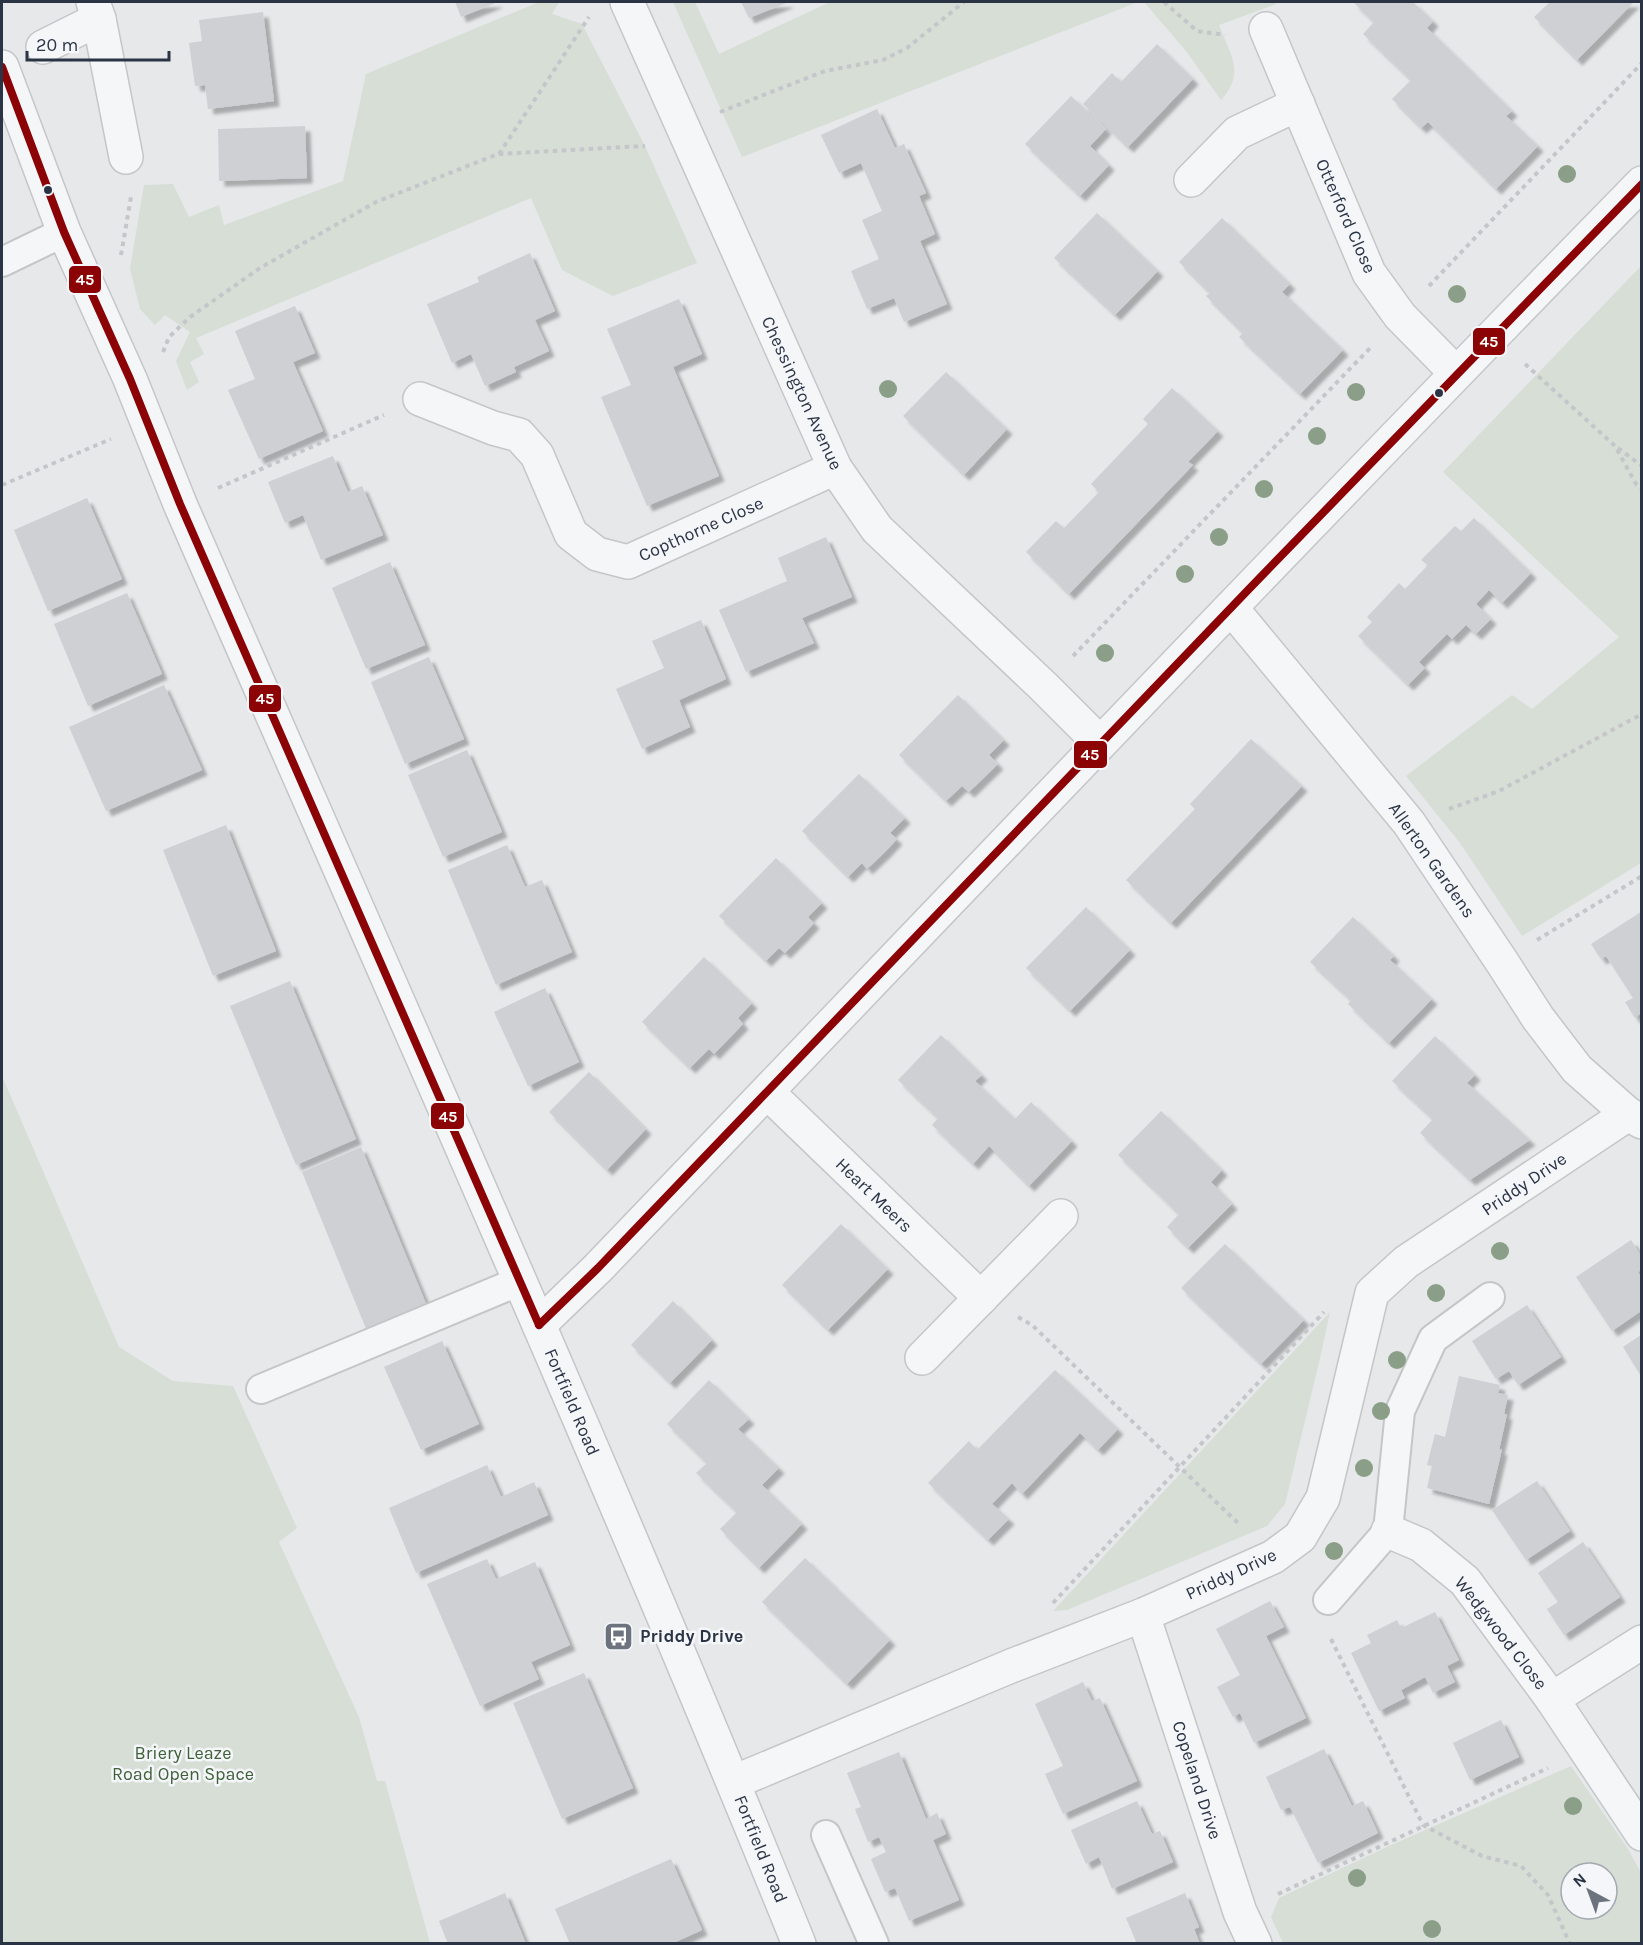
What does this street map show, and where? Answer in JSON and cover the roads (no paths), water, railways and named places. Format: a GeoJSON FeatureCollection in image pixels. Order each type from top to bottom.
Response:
{"type":"FeatureCollection","features":[{"type":"Feature","properties":{"kind":"street","name":"Chessington Avenue"},"geometry":{"type":"LineString","coordinates":[[627,2],[835,468],[877,529],[1100,742]]}},
{"type":"Feature","properties":{"kind":"street"},"geometry":{"type":"LineString","coordinates":[[43,47],[96,10],[126,157]]}},
{"type":"Feature","properties":{"kind":"street","name":"Otterford Close"},"geometry":{"type":"LineString","coordinates":[[1266,29],[1369,273],[1400,316],[1456,373]]}},
{"type":"Feature","properties":{"kind":"street","name":"Fortfield Road"},"geometry":{"type":"LineString","coordinates":[[2,67],[64,232],[130,379],[180,504],[539,1325],[734,1782],[799,1944]]}},
{"type":"Feature","properties":{"kind":"street"},"geometry":{"type":"LineString","coordinates":[[1191,180],[1237,133],[1298,104]]}},
{"type":"Feature","properties":{"kind":"street"},"geometry":{"type":"LineString","coordinates":[[539,1325],[598,1268],[1100,742],[1232,609],[1456,373],[1641,183]]}},
{"type":"Feature","properties":{"kind":"street","name":"Copthorne Close"},"geometry":{"type":"LineString","coordinates":[[420,399],[492,428],[519,435],[537,455],[571,534],[597,554],[628,562],[835,468]]}},
{"type":"Feature","properties":{"kind":"street","name":"Allerton Gardens"},"geometry":{"type":"LineString","coordinates":[[1232,609],[1409,823],[1538,1018],[1577,1069],[1637,1118]]}},
{"type":"Feature","properties":{"kind":"street","name":"Heart Meers"},"geometry":{"type":"LineString","coordinates":[[767,1092],[981,1298]]}},
{"type":"Feature","properties":{"kind":"street","name":"Priddy Drive"},"geometry":{"type":"LineString","coordinates":[[734,1782],[1011,1666],[1143,1615],[1273,1557],[1300,1537],[1323,1498],[1372,1293],[1406,1262],[1637,1118]]}},
{"type":"Feature","properties":{"kind":"street"},"geometry":{"type":"LineString","coordinates":[[922,1358],[1061,1216]]}},
{"type":"Feature","properties":{"kind":"street","name":"Wedgwood Close"},"geometry":{"type":"LineString","coordinates":[[1388,1532],[1421,1545],[1465,1581],[1587,1750],[1641,1834]]}},
{"type":"Feature","properties":{"kind":"street","name":"Copeland Drive"},"geometry":{"type":"LineString","coordinates":[[1143,1615],[1240,1912],[1255,1944]]}},
{"type":"Feature","properties":{"kind":"street","name":"Wedgwood Close"},"geometry":{"type":"LineString","coordinates":[[1551,1699],[1641,1642]]}},
{"type":"Feature","properties":{"kind":"lane"},"geometry":{"type":"LineString","coordinates":[[2,262],[64,232]]}},
{"type":"Feature","properties":{"kind":"lane"},"geometry":{"type":"LineString","coordinates":[[261,1389],[520,1281]]}},
{"type":"Feature","properties":{"kind":"lane"},"geometry":{"type":"LineString","coordinates":[[1328,1600],[1388,1532],[1400,1411],[1432,1339],[1490,1297]]}},
{"type":"Feature","properties":{"kind":"lane"},"geometry":{"type":"LineString","coordinates":[[826,1835],[874,1944]]}},
{"type":"Feature","properties":{"kind":"place","name":"Priddy Drive"},"geometry":{"type":"Point","coordinates":[619,1636]}},
{"type":"Feature","properties":{"kind":"park label","name":"Briery Leaze Road Open Space"},"geometry":{"type":"Point","coordinates":[183,1763]}}]}
